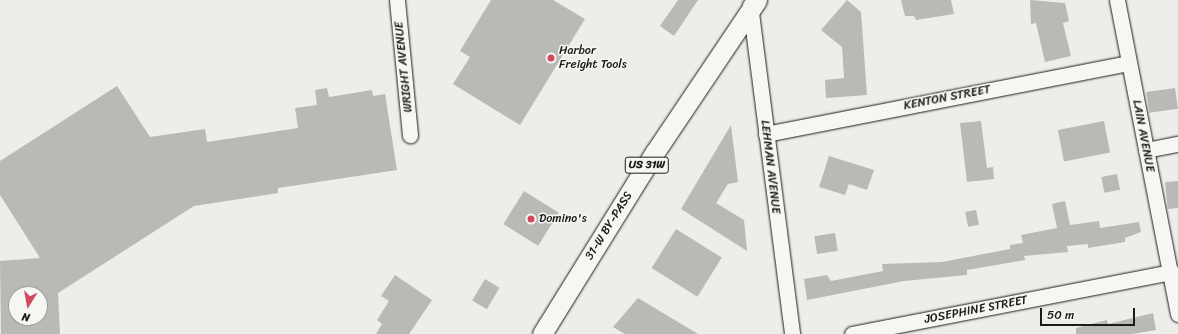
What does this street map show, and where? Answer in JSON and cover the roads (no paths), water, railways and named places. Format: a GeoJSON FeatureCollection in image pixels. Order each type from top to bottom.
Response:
{"type":"FeatureCollection","features":[{"type":"Feature","properties":{"kind":"main road","name":"31-W BY-PASS"},"geometry":{"type":"LineString","coordinates":[[542,334],[655,152],[752,3]]}},
{"type":"Feature","properties":{"kind":"street","name":"WRIGHT AVENUE"},"geometry":{"type":"LineString","coordinates":[[397,0],[410,134]]}},
{"type":"Feature","properties":{"kind":"street","name":"LAIN AVENUE"},"geometry":{"type":"LineString","coordinates":[[1116,0],[1172,272],[1178,314]]}},
{"type":"Feature","properties":{"kind":"street","name":"LEHMAN AVENUE"},"geometry":{"type":"LineString","coordinates":[[752,3],[766,134],[792,334]]}},
{"type":"Feature","properties":{"kind":"street","name":"KENTON STREET"},"geometry":{"type":"LineString","coordinates":[[766,134],[1128,63]]}},
{"type":"Feature","properties":{"kind":"street"},"geometry":{"type":"LineString","coordinates":[[1146,150],[1178,144]]}},
{"type":"Feature","properties":{"kind":"street","name":"JOSEPHINE STREET"},"geometry":{"type":"LineString","coordinates":[[852,334],[1172,272]]}},
{"type":"Feature","properties":{"kind":"place","name":"Harbor Freight Tools"},"geometry":{"type":"Point","coordinates":[551,58]}},
{"type":"Feature","properties":{"kind":"place","name":"Domino's"},"geometry":{"type":"Point","coordinates":[531,219]}}]}
